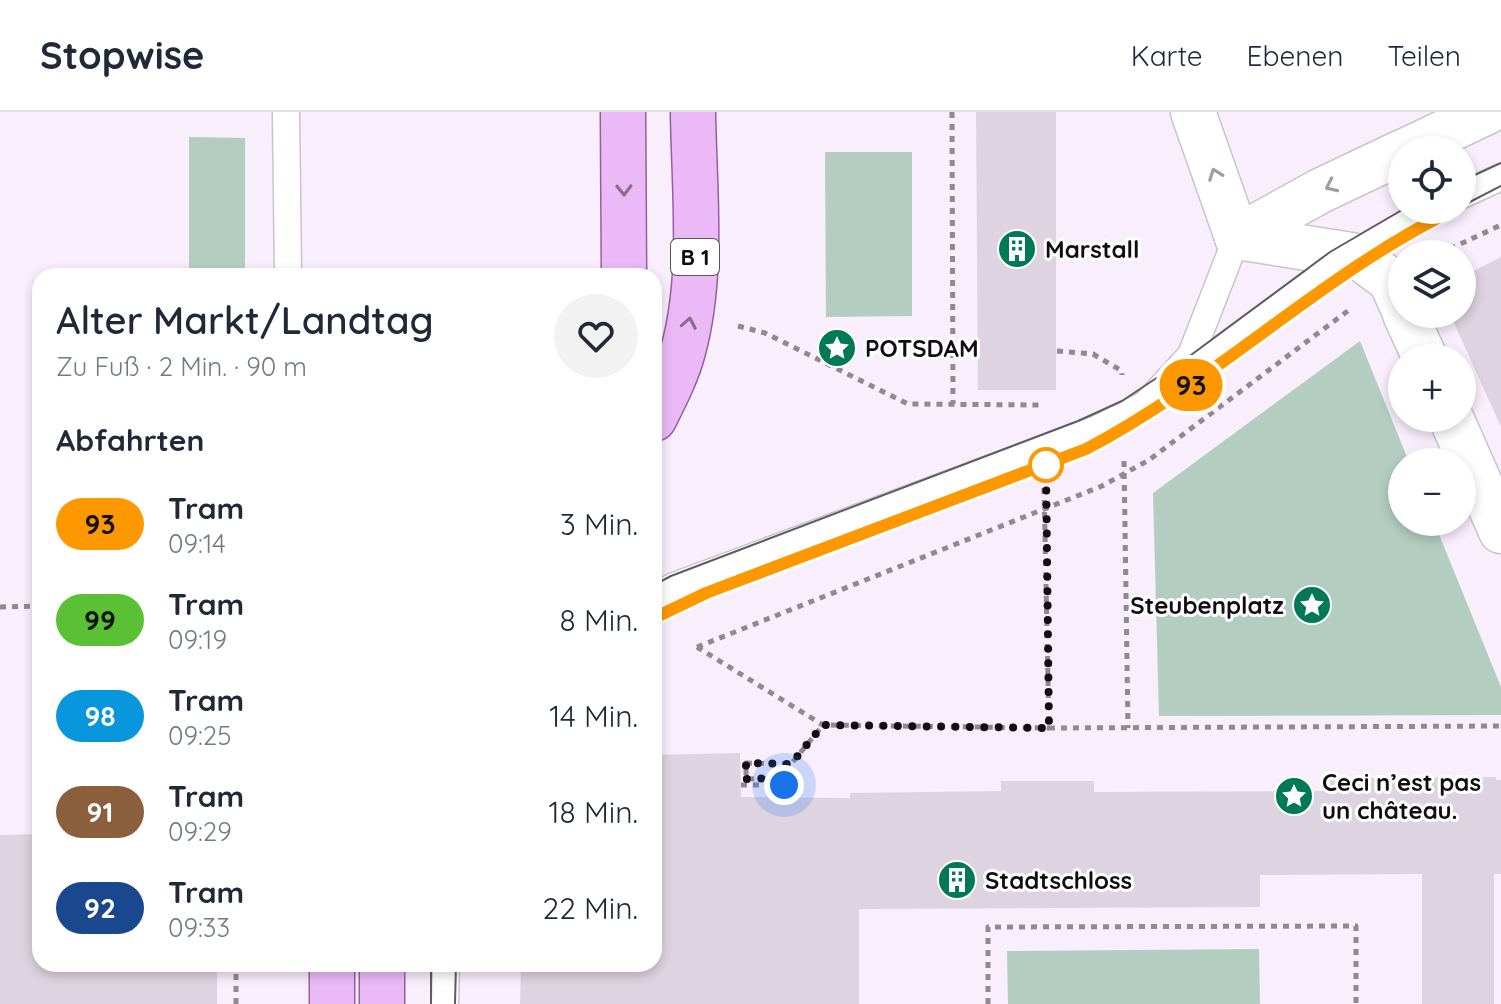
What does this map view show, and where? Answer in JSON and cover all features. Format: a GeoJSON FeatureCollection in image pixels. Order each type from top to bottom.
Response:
{"type":"FeatureCollection","features":[{"type":"Feature","properties":{"kind":"main road"},"geometry":{"type":"LineString","coordinates":[[623,112],[624,268]]}},
{"type":"Feature","properties":{"kind":"main road","name":"B 1"},"geometry":{"type":"LineString","coordinates":[[662,395],[682,353],[691,316],[695,279],[693,112]]}},
{"type":"Feature","properties":{"kind":"main road"},"geometry":{"type":"LineString","coordinates":[[332,972],[332,1004]]}},
{"type":"Feature","properties":{"kind":"main road"},"geometry":{"type":"LineString","coordinates":[[382,972],[382,1004]]}},
{"type":"Feature","properties":{"kind":"street"},"geometry":{"type":"LineString","coordinates":[[1193,112],[1237,237]]}},
{"type":"Feature","properties":{"kind":"street"},"geometry":{"type":"LineString","coordinates":[[1436,136],[1487,112]]}},
{"type":"Feature","properties":{"kind":"street"},"geometry":{"type":"LineString","coordinates":[[1237,237],[1320,191],[1388,159]]}},
{"type":"Feature","properties":{"kind":"street"},"geometry":{"type":"LineString","coordinates":[[1237,237],[1351,255],[1388,279]]}},
{"type":"Feature","properties":{"kind":"street"},"geometry":{"type":"LineString","coordinates":[[1457,432],[1501,531]]}},
{"type":"Feature","properties":{"kind":"lane"},"geometry":{"type":"LineString","coordinates":[[286,112],[288,268]]}},
{"type":"Feature","properties":{"kind":"lane"},"geometry":{"type":"LineString","coordinates":[[1476,189],[1501,177]]}},
{"type":"Feature","properties":{"kind":"lane"},"geometry":{"type":"LineString","coordinates":[[662,593],[674,586],[1097,429],[1146,404],[1351,255],[1405,224]]}},
{"type":"Feature","properties":{"kind":"lane"},"geometry":{"type":"LineString","coordinates":[[1146,404],[1191,355],[1237,237]]}},
{"type":"Feature","properties":{"kind":"lane"},"geometry":{"type":"LineString","coordinates":[[445,1004],[446,972]]}},
{"type":"Feature","properties":{"kind":"path"},"geometry":{"type":"LineString","coordinates":[[952,112],[953,404]]}},
{"type":"Feature","properties":{"kind":"path"},"geometry":{"type":"LineString","coordinates":[[1469,240],[1501,225]]}},
{"type":"Feature","properties":{"kind":"path"},"geometry":{"type":"LineString","coordinates":[[1342,315],[1149,460],[1102,486],[697,647],[823,725],[1049,728],[1501,726]]}},
{"type":"Feature","properties":{"kind":"path"},"geometry":{"type":"LineString","coordinates":[[765,333],[908,404],[1045,405]]}},
{"type":"Feature","properties":{"kind":"path"},"geometry":{"type":"LineString","coordinates":[[1057,351],[1093,354],[1122,371],[1122,386]]}},
{"type":"Feature","properties":{"kind":"path"},"geometry":{"type":"LineString","coordinates":[[1124,459],[1128,728]]}},
{"type":"Feature","properties":{"kind":"path"},"geometry":{"type":"LineString","coordinates":[[1044,483],[1049,728]]}},
{"type":"Feature","properties":{"kind":"path"},"geometry":{"type":"LineString","coordinates":[[0,607],[32,606]]}},
{"type":"Feature","properties":{"kind":"path"},"geometry":{"type":"LineString","coordinates":[[741,785],[784,785],[783,778],[746,779],[746,763],[791,764],[823,725]]}},
{"type":"Feature","properties":{"kind":"path"},"geometry":{"type":"LineString","coordinates":[[988,1004],[988,927],[1356,926],[1356,1004]]}},
{"type":"Feature","properties":{"kind":"path"},"geometry":{"type":"LineString","coordinates":[[236,972],[236,1004]]}},
{"type":"Feature","properties":{"kind":"green space"},"geometry":{"type":"Polygon","coordinates":[[[189,137],[245,138],[245,268],[189,268],[189,137]]]}},
{"type":"Feature","properties":{"kind":"green space"},"geometry":{"type":"Polygon","coordinates":[[[825,152],[912,152],[912,316],[826,317],[825,152]]]}},
{"type":"Feature","properties":{"kind":"green space","name":"Steubenplatz"},"geometry":{"type":"Polygon","coordinates":[[[1360,341],[1388,410],[1388,432],[1397,432],[1403,448],[1388,448],[1388,536],[1440,536],[1501,687],[1501,715],[1159,716],[1153,493],[1360,341]]]}},
{"type":"Feature","properties":{"kind":"green space"},"geometry":{"type":"Polygon","coordinates":[[[1259,949],[1260,1004],[1008,1004],[1007,951],[1259,949]]]}},
{"type":"Feature","properties":{"kind":"building","name":"Marstall"},"geometry":{"type":"Polygon","coordinates":[[[976,112],[1056,112],[1056,390],[978,390],[976,112]]]}},
{"type":"Feature","properties":{"kind":"building"},"geometry":{"type":"Polygon","coordinates":[[[1501,257],[1501,427],[1476,372],[1476,344],[1464,344],[1456,328],[1476,328],[1476,270],[1501,257]]]}},
{"type":"Feature","properties":{"kind":"building","name":"Stadtschloss"},"geometry":{"type":"Polygon","coordinates":[[[740,753],[741,797],[850,798],[850,793],[1001,791],[1001,781],[1094,781],[1094,792],[1330,791],[1330,778],[1496,777],[1496,780],[1501,780],[1501,874],[1494,874],[1494,1004],[1422,1004],[1422,874],[1260,875],[1260,907],[859,909],[859,1004],[520,1004],[521,972],[662,972],[662,755],[740,753]]]}},
{"type":"Feature","properties":{"kind":"building"},"geometry":{"type":"Polygon","coordinates":[[[32,834],[32,972],[217,972],[217,1004],[0,1004],[0,835],[32,834]]]}},
{"type":"Feature","properties":{"kind":"tram line"},"geometry":{"type":"LineString","coordinates":[[1476,175],[1501,163]]}},
{"type":"Feature","properties":{"kind":"tram line"},"geometry":{"type":"LineString","coordinates":[[1476,199],[1501,186]]}},
{"type":"Feature","properties":{"kind":"tram line"},"geometry":{"type":"LineString","coordinates":[[662,581],[1078,421],[1122,401],[1191,355],[1330,252],[1388,218]]}},
{"type":"Feature","properties":{"kind":"tram line","name":"93"},"geometry":{"type":"LineString","coordinates":[[662,614],[706,593],[1086,449],[1129,426],[1182,391],[1326,285],[1425,224]]}},
{"type":"Feature","properties":{"kind":"tram line"},"geometry":{"type":"LineString","coordinates":[[662,613],[1086,449],[1129,426],[1182,391],[1326,285],[1384,247],[1427,224]]}},
{"type":"Feature","properties":{"kind":"tram line"},"geometry":{"type":"LineString","coordinates":[[431,972],[431,1004]]}},
{"type":"Feature","properties":{"kind":"tram line"},"geometry":{"type":"LineString","coordinates":[[455,1004],[456,972]]}},
{"type":"Feature","properties":{"kind":"place","name":"Marstall"},"geometry":{"type":"Point","coordinates":[1017,249]}},
{"type":"Feature","properties":{"kind":"place","name":"POTSDAM"},"geometry":{"type":"Point","coordinates":[837,348]}},
{"type":"Feature","properties":{"kind":"place","name":"Steubenplatz"},"geometry":{"type":"Point","coordinates":[1312,605]}},
{"type":"Feature","properties":{"kind":"place","name":"Ceci n’est pas un château."},"geometry":{"type":"Point","coordinates":[1294,796]}},
{"type":"Feature","properties":{"kind":"place","name":"Stadtschloss"},"geometry":{"type":"Point","coordinates":[957,880]}},
{"type":"Feature","properties":{"kind":"route"},"geometry":{"type":"LineString","coordinates":[[784,785],[783,778],[746,779],[746,763],[791,764],[823,725],[1049,728],[1046,465]]}}]}
